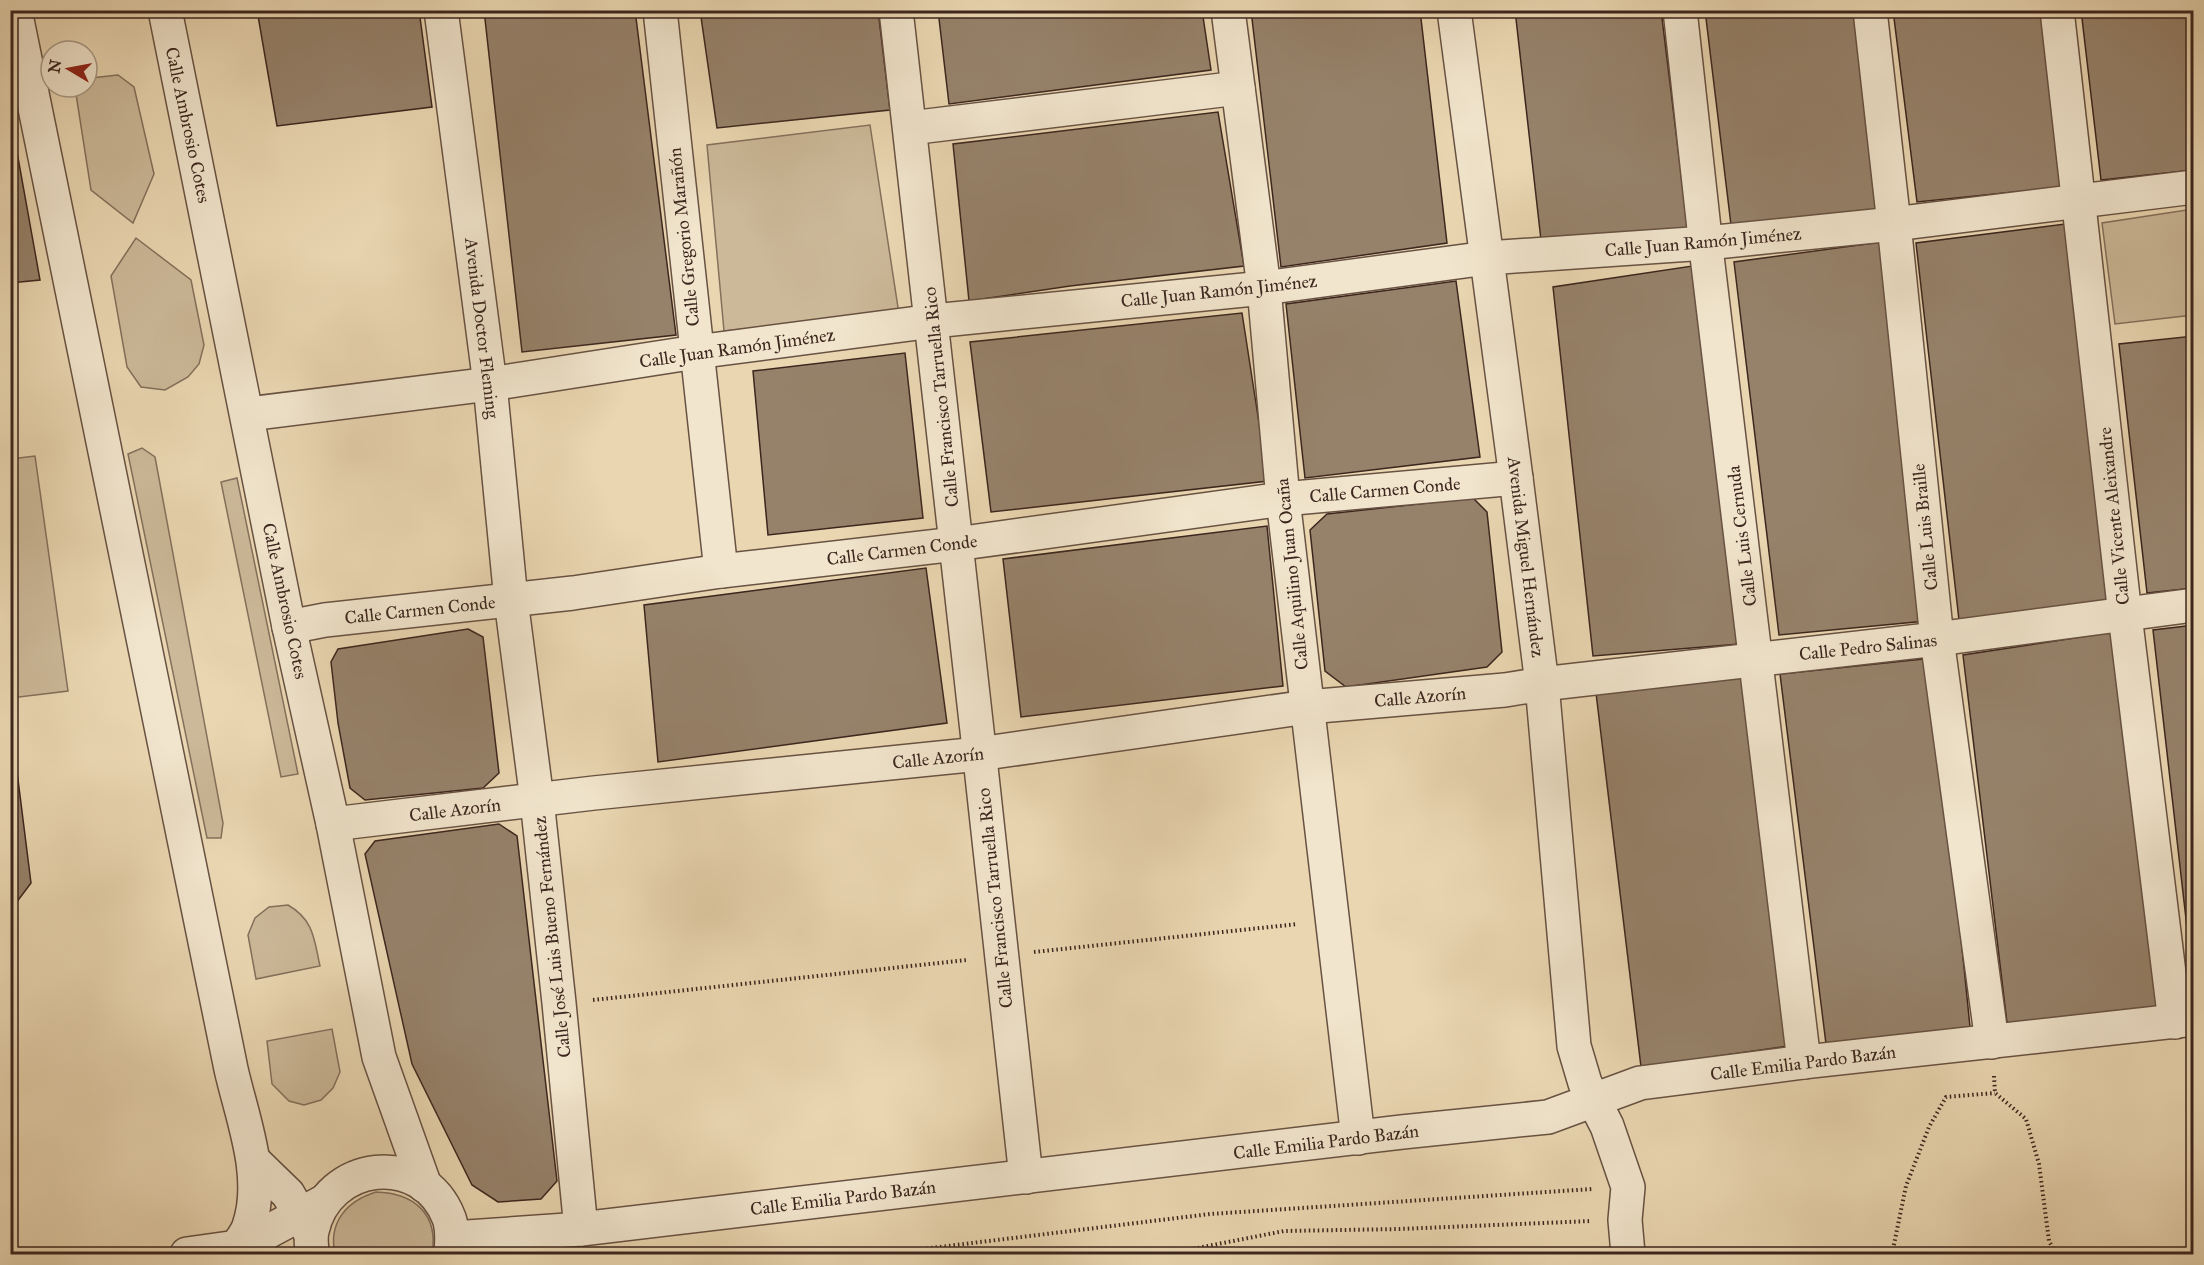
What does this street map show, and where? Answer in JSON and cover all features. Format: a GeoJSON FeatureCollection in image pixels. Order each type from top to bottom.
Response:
{"type":"FeatureCollection","features":[{"type":"Feature","properties":{"kind":"street"},"geometry":{"type":"LineString","coordinates":[[15,10],[231,1069],[254,1161],[253,1206],[249,1228],[237,1247]]}},
{"type":"Feature","properties":{"kind":"street","name":"Calle Ambrosio Cotes"},"geometry":{"type":"LineString","coordinates":[[165,10],[289,627],[333,824],[379,1057],[425,1186]]}},
{"type":"Feature","properties":{"kind":"street","name":"Avenida Doctor Fleming"},"geometry":{"type":"LineString","coordinates":[[441,10],[490,384],[517,645]]}},
{"type":"Feature","properties":{"kind":"street","name":"Calle Gregorio Marañón"},"geometry":{"type":"LineString","coordinates":[[660,10],[721,571]]}},
{"type":"Feature","properties":{"kind":"street","name":"Calle Francisco Tarruella Rico"},"geometry":{"type":"LineString","coordinates":[[896,10],[933,321],[1026,1177]]}},
{"type":"Feature","properties":{"kind":"street","name":"Calle Aquilino Juan Ocaña"},"geometry":{"type":"LineString","coordinates":[[1228,10],[1264,288],[1283,499],[1358,1138]]}},
{"type":"Feature","properties":{"kind":"street","name":"Avenida Miguel Hernández"},"geometry":{"type":"LineString","coordinates":[[1454,10],[1542,684],[1574,1046],[1585,1083],[1607,1126],[1628,1186]]}},
{"type":"Feature","properties":{"kind":"street","name":"Calle Luis Cernuda"},"geometry":{"type":"LineString","coordinates":[[1680,10],[1804,1062]]}},
{"type":"Feature","properties":{"kind":"street","name":"Calle Luis Braille"},"geometry":{"type":"LineString","coordinates":[[1870,10],[1937,639],[1992,1042]]}},
{"type":"Feature","properties":{"kind":"street","name":"Calle Vicente Aleixandre"},"geometry":{"type":"LineString","coordinates":[[2057,10],[2125,615],[2184,1020]]}},
{"type":"Feature","properties":{"kind":"street"},"geometry":{"type":"LineString","coordinates":[[910,128],[1238,87]]}},
{"type":"Feature","properties":{"kind":"street","name":"Calle Juan Ramón Jiménez"},"geometry":{"type":"LineString","coordinates":[[248,414],[490,384],[696,352],[933,321],[1264,288],[1487,258],[1706,243],[1894,224],[2193,187]]}},
{"type":"Feature","properties":{"kind":"street","name":"Calle Carmen Conde"},"geometry":{"type":"LineString","coordinates":[[289,627],[325,620],[573,593],[721,571],[956,544],[1283,499],[1516,478]]}},
{"type":"Feature","properties":{"kind":"street","name":"Calle Pedro Salinas"},"geometry":{"type":"LineString","coordinates":[[1542,684],[1937,639],[2193,605]]}},
{"type":"Feature","properties":{"kind":"street","name":"Calle José Luis Bueno Fernández"},"geometry":{"type":"LineString","coordinates":[[517,645],[537,801],[581,1229]]}},
{"type":"Feature","properties":{"kind":"street","name":"Calle Azorín"},"geometry":{"type":"LineString","coordinates":[[333,824],[979,754],[1307,707],[1505,690],[1542,684]]}},
{"type":"Feature","properties":{"kind":"street","name":"Calle Emilia Pardo Bazán"},"geometry":{"type":"LineString","coordinates":[[452,1246],[581,1229],[1548,1117],[1640,1083],[1804,1062],[2184,1020]]}},
{"type":"Feature","properties":{"kind":"street"},"geometry":{"type":"LineString","coordinates":[[254,1161],[288,1194],[312,1226]]}},
{"type":"Feature","properties":{"kind":"street"},"geometry":{"type":"LineString","coordinates":[[186,1254],[237,1247],[312,1226],[335,1188],[356,1176],[380,1171],[404,1174],[425,1186],[439,1200],[449,1218],[452,1246]]}},
{"type":"Feature","properties":{"kind":"street"},"geometry":{"type":"LineString","coordinates":[[1628,1186],[1625,1220],[1629,1254]]}},
{"type":"Feature","properties":{"kind":"street"},"geometry":{"type":"LineString","coordinates":[[237,1247],[270,1254]]}},
{"type":"Feature","properties":{"kind":"path"},"geometry":{"type":"LineString","coordinates":[[559,1003],[1334,920]]}},
{"type":"Feature","properties":{"kind":"path"},"geometry":{"type":"LineString","coordinates":[[1992,1042],[1995,1093]]}},
{"type":"Feature","properties":{"kind":"path"},"geometry":{"type":"LineString","coordinates":[[1892,1254],[1906,1186],[1929,1127],[1946,1097],[1995,1093],[2026,1119],[2039,1164],[2049,1241],[2055,1254]]}},
{"type":"Feature","properties":{"kind":"path"},"geometry":{"type":"LineString","coordinates":[[882,1254],[1210,1214],[1628,1186]]}},
{"type":"Feature","properties":{"kind":"path"},"geometry":{"type":"LineString","coordinates":[[1167,1254],[1284,1231],[1625,1220]]}},
{"type":"Feature","properties":{"kind":"shaded area"},"geometry":{"type":"Polygon","coordinates":[[[118,75],[134,87],[154,174],[133,223],[91,190],[77,99],[99,99],[99,77],[118,75]]]}},
{"type":"Feature","properties":{"kind":"shaded area"},"geometry":{"type":"Polygon","coordinates":[[[870,125],[899,314],[724,331],[707,145],[870,125]]]}},
{"type":"Feature","properties":{"kind":"shaded area"},"geometry":{"type":"Polygon","coordinates":[[[2193,209],[2193,315],[2115,324],[2102,223],[2193,209]]]}},
{"type":"Feature","properties":{"kind":"shaded area"},"geometry":{"type":"Polygon","coordinates":[[[136,238],[191,280],[204,345],[199,364],[188,377],[165,390],[141,387],[127,367],[111,276],[136,238]]]}},
{"type":"Feature","properties":{"kind":"shaded area"},"geometry":{"type":"Polygon","coordinates":[[[142,448],[155,457],[223,823],[221,838],[207,838],[128,454],[142,448]]]}},
{"type":"Feature","properties":{"kind":"shaded area"},"geometry":{"type":"Polygon","coordinates":[[[35,456],[68,691],[11,698],[11,459],[35,456]]]}},
{"type":"Feature","properties":{"kind":"shaded area"},"geometry":{"type":"Polygon","coordinates":[[[237,478],[298,774],[281,777],[221,482],[237,478]]]}},
{"type":"Feature","properties":{"kind":"shaded area"},"geometry":{"type":"Polygon","coordinates":[[[288,905],[303,917],[312,931],[320,966],[256,979],[248,935],[255,918],[269,907],[288,905]]]}},
{"type":"Feature","properties":{"kind":"shaded area"},"geometry":{"type":"Polygon","coordinates":[[[332,1029],[340,1072],[333,1088],[321,1100],[304,1105],[289,1101],[272,1084],[267,1041],[332,1029]]]}},
{"type":"Feature","properties":{"kind":"shaded area"},"geometry":{"type":"Polygon","coordinates":[[[376,1192],[402,1196],[421,1208],[432,1228],[432,1254],[335,1254],[334,1232],[342,1214],[356,1201],[376,1192]]]}},
{"type":"Feature","properties":{"kind":"building"},"geometry":{"type":"Polygon","coordinates":[[[257,10],[419,10],[432,107],[277,126],[257,10]]]}},
{"type":"Feature","properties":{"kind":"building"},"geometry":{"type":"Polygon","coordinates":[[[484,10],[635,10],[676,335],[522,352],[484,10]]]}},
{"type":"Feature","properties":{"kind":"building"},"geometry":{"type":"Polygon","coordinates":[[[700,10],[878,10],[890,110],[717,128],[700,10]]]}},
{"type":"Feature","properties":{"kind":"building"},"geometry":{"type":"Polygon","coordinates":[[[938,10],[1202,10],[1211,70],[949,104],[938,10]]]}},
{"type":"Feature","properties":{"kind":"building"},"geometry":{"type":"Polygon","coordinates":[[[1251,10],[1420,10],[1447,243],[1281,267],[1251,10]]]}},
{"type":"Feature","properties":{"kind":"building"},"geometry":{"type":"Polygon","coordinates":[[[1515,10],[1661,10],[1688,230],[1541,240],[1515,10]]]}},
{"type":"Feature","properties":{"kind":"building"},"geometry":{"type":"Polygon","coordinates":[[[1705,10],[1857,10],[1879,209],[1731,225],[1705,10]]]}},
{"type":"Feature","properties":{"kind":"building"},"geometry":{"type":"Polygon","coordinates":[[[1893,10],[2042,10],[2062,187],[1917,202],[1893,10]]]}},
{"type":"Feature","properties":{"kind":"building"},"geometry":{"type":"Polygon","coordinates":[[[2081,10],[2194,10],[2194,170],[2101,180],[2081,10]]]}},
{"type":"Feature","properties":{"kind":"building"},"geometry":{"type":"Polygon","coordinates":[[[1218,112],[1244,266],[1070,286],[969,301],[953,144],[1218,112]]]}},
{"type":"Feature","properties":{"kind":"building"},"geometry":{"type":"Polygon","coordinates":[[[10,113],[40,280],[10,283],[10,113]]]}},
{"type":"Feature","properties":{"kind":"building"},"geometry":{"type":"Polygon","coordinates":[[[2065,224],[2112,599],[1959,620],[1916,243],[2065,224]]]}},
{"type":"Feature","properties":{"kind":"building"},"geometry":{"type":"Polygon","coordinates":[[[1881,242],[1926,621],[1779,635],[1734,262],[1881,242]]]}},
{"type":"Feature","properties":{"kind":"building"},"geometry":{"type":"Polygon","coordinates":[[[1699,265],[1740,644],[1593,656],[1553,287],[1699,265]]]}},
{"type":"Feature","properties":{"kind":"building"},"geometry":{"type":"Polygon","coordinates":[[[1456,281],[1480,457],[1305,478],[1286,304],[1456,281]]]}},
{"type":"Feature","properties":{"kind":"building"},"geometry":{"type":"Polygon","coordinates":[[[1242,313],[1268,481],[991,512],[970,342],[1242,313]]]}},
{"type":"Feature","properties":{"kind":"building"},"geometry":{"type":"Polygon","coordinates":[[[2194,336],[2194,588],[2147,593],[2119,344],[2194,336]]]}},
{"type":"Feature","properties":{"kind":"building"},"geometry":{"type":"Polygon","coordinates":[[[905,353],[923,518],[768,535],[753,371],[905,353]]]}},
{"type":"Feature","properties":{"kind":"building"},"geometry":{"type":"Polygon","coordinates":[[[1473,498],[1487,512],[1502,652],[1487,667],[1346,687],[1325,671],[1310,530],[1327,514],[1473,498]]]}},
{"type":"Feature","properties":{"kind":"building"},"geometry":{"type":"Polygon","coordinates":[[[1267,526],[1283,686],[1021,717],[1003,559],[1267,526]]]}},
{"type":"Feature","properties":{"kind":"building"},"geometry":{"type":"Polygon","coordinates":[[[926,568],[947,723],[658,762],[644,605],[926,568]]]}},
{"type":"Feature","properties":{"kind":"building"},"geometry":{"type":"Polygon","coordinates":[[[2194,625],[2194,989],[2153,630],[2194,625]]]}},
{"type":"Feature","properties":{"kind":"building"},"geometry":{"type":"Polygon","coordinates":[[[468,629],[483,637],[499,773],[483,788],[365,800],[350,788],[338,723],[331,662],[338,649],[468,629]]]}},
{"type":"Feature","properties":{"kind":"building"},"geometry":{"type":"Polygon","coordinates":[[[2120,631],[2160,1007],[2007,1023],[1963,655],[2120,631]]]}},
{"type":"Feature","properties":{"kind":"building"},"geometry":{"type":"Polygon","coordinates":[[[1933,658],[1970,1027],[1826,1044],[1780,674],[1933,658]]]}},
{"type":"Feature","properties":{"kind":"building"},"geometry":{"type":"Polygon","coordinates":[[[1746,675],[1788,1046],[1641,1067],[1596,693],[1746,675]]]}},
{"type":"Feature","properties":{"kind":"building"},"geometry":{"type":"Polygon","coordinates":[[[10,716],[31,883],[10,911],[10,716]]]}},
{"type":"Feature","properties":{"kind":"building"},"geometry":{"type":"Polygon","coordinates":[[[499,824],[517,836],[557,1181],[541,1199],[498,1202],[472,1185],[412,1064],[365,854],[375,841],[499,824]]]}}]}
